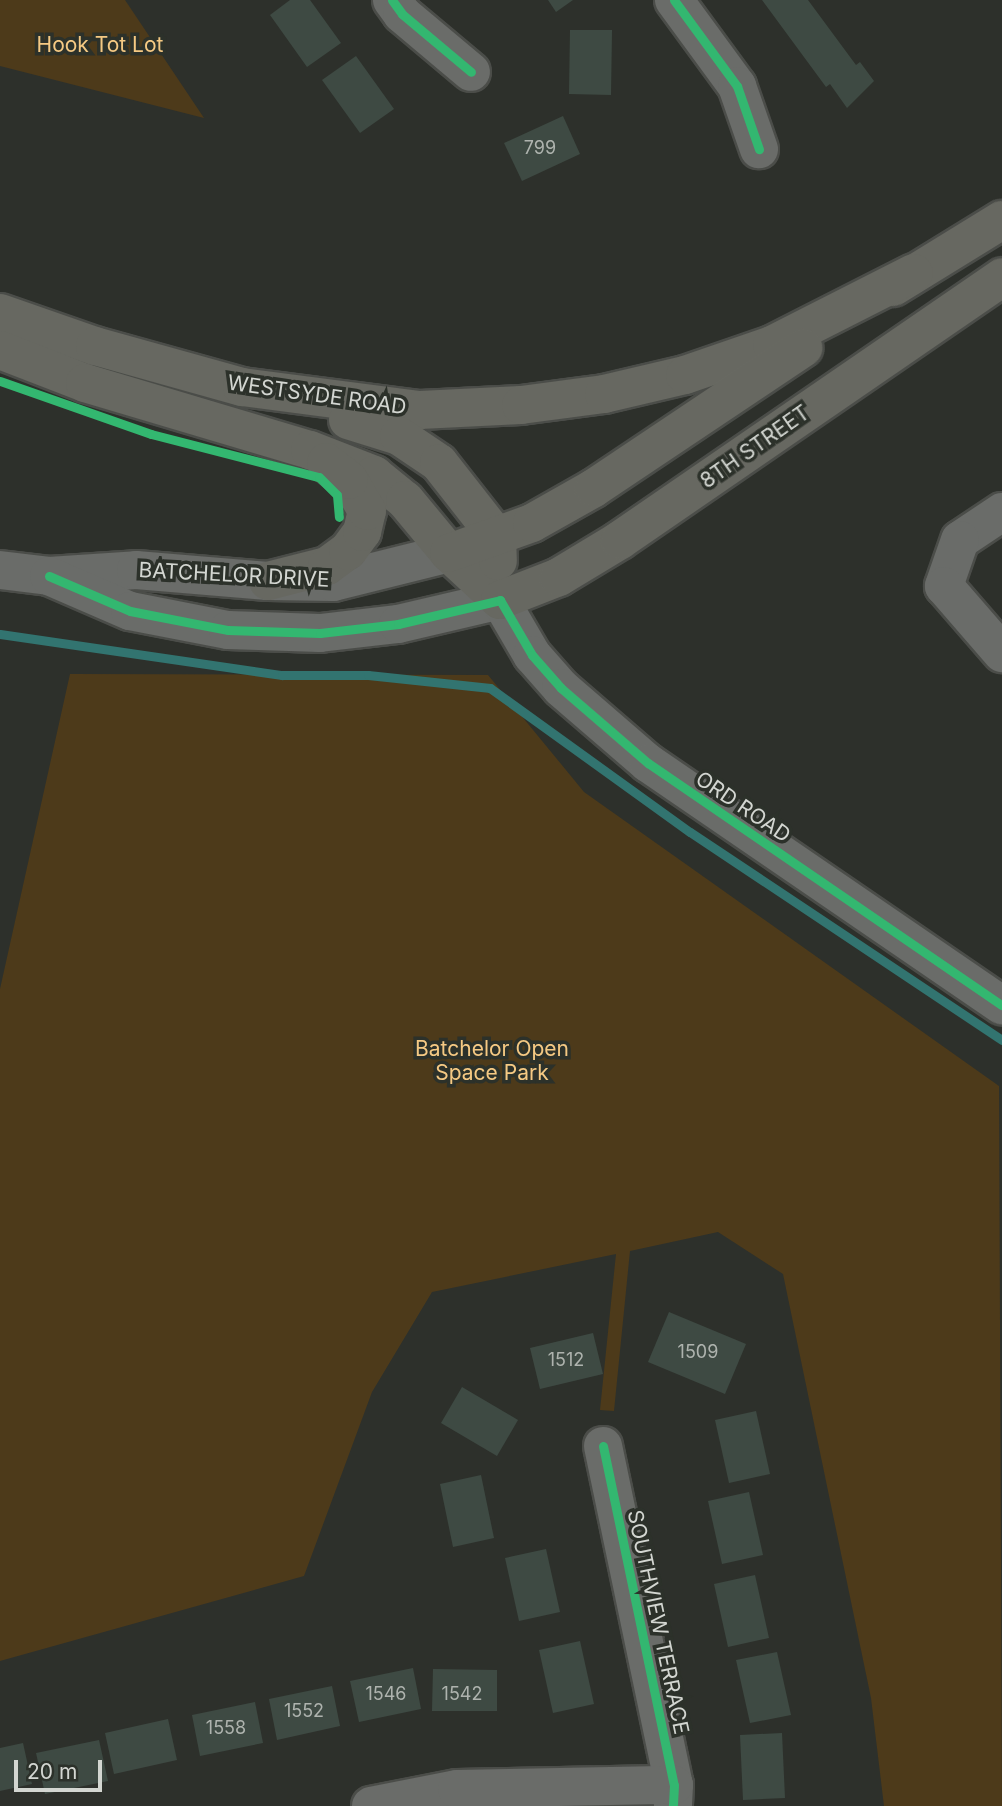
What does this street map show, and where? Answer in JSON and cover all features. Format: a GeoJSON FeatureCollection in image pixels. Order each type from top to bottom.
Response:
{"type":"FeatureCollection","features":[{"type":"Feature","properties":{"kind":"main road"},"geometry":{"type":"LineString","coordinates":[[497,537],[594,488],[914,274],[1002,220]]}},
{"type":"Feature","properties":{"kind":"main road","name":"WESTSYDE ROAD"},"geometry":{"type":"LineString","coordinates":[[0,313],[95,346],[242,387],[420,410],[521,405],[604,394],[685,375],[772,345],[914,274]]}},
{"type":"Feature","properties":{"kind":"main road","name":"8TH STREET"},"geometry":{"type":"LineString","coordinates":[[500,600],[559,577],[620,540],[1002,277]]}},
{"type":"Feature","properties":{"kind":"main road","name":"WESTSYDE ROAD"},"geometry":{"type":"LineString","coordinates":[[0,350],[85,383],[310,450],[374,475],[405,500],[449,553],[500,600]]}},
{"type":"Feature","properties":{"kind":"main road"},"geometry":{"type":"LineString","coordinates":[[242,387],[399,436],[439,463],[497,537],[500,600]]}},
{"type":"Feature","properties":{"kind":"main road"},"geometry":{"type":"LineString","coordinates":[[268,581],[327,566],[348,551],[362,532],[367,510],[349,480],[310,450]]}},
{"type":"Feature","properties":{"kind":"main road","name":"BATCHELOR DRIVE"},"geometry":{"type":"LineString","coordinates":[[449,553],[497,537]]}},
{"type":"Feature","properties":{"kind":"street"},"geometry":{"type":"LineString","coordinates":[[392,0],[471,72]]}},
{"type":"Feature","properties":{"kind":"street"},"geometry":{"type":"LineString","coordinates":[[674,0],[737,86],[759,149]]}},
{"type":"Feature","properties":{"kind":"street"},"geometry":{"type":"LineString","coordinates":[[1002,512],[960,540],[944,586],[1002,653]]}},
{"type":"Feature","properties":{"kind":"street","name":"BATCHELOR DRIVE"},"geometry":{"type":"LineString","coordinates":[[0,570],[50,576],[136,570],[268,581],[333,582],[449,553]]}},
{"type":"Feature","properties":{"kind":"street","name":"BATCHELOR DRIVE"},"geometry":{"type":"LineString","coordinates":[[50,576],[130,611],[228,630],[320,634],[398,624],[500,600]]}},
{"type":"Feature","properties":{"kind":"street","name":"ORD ROAD"},"geometry":{"type":"LineString","coordinates":[[500,600],[532,655],[561,688],[648,763],[1002,1005]]}},
{"type":"Feature","properties":{"kind":"street","name":"SOUTHVIEW TERRACE"},"geometry":{"type":"LineString","coordinates":[[603,1446],[673,1796]]}},
{"type":"Feature","properties":{"kind":"street"},"geometry":{"type":"LineString","coordinates":[[371,1806],[457,1789],[673,1796]]}},
{"type":"Feature","properties":{"kind":"green space","name":"Hook Tot Lot"},"geometry":{"type":"Polygon","coordinates":[[[0,0],[125,0],[204,118],[0,66],[0,0]]]}},
{"type":"Feature","properties":{"kind":"green space","name":"Batchelor Open Space Park"},"geometry":{"type":"Polygon","coordinates":[[[70,674],[488,675],[584,792],[999,1086],[1002,1806],[884,1806],[871,1698],[783,1274],[718,1232],[630,1251],[614,1411],[600,1410],[616,1254],[432,1292],[372,1392],[304,1576],[0,1661],[0,989],[70,674]]]}},
{"type":"Feature","properties":{"kind":"building"},"geometry":{"type":"Polygon","coordinates":[[[290,0],[310,0],[341,43],[307,67],[270,15],[290,0]]]}},
{"type":"Feature","properties":{"kind":"building"},"geometry":{"type":"Polygon","coordinates":[[[548,0],[573,0],[556,12],[548,0]]]}},
{"type":"Feature","properties":{"kind":"building"},"geometry":{"type":"Polygon","coordinates":[[[762,0],[808,0],[856,65],[860,62],[874,81],[847,108],[830,84],[826,87],[762,0]]]}},
{"type":"Feature","properties":{"kind":"building"},"geometry":{"type":"Polygon","coordinates":[[[570,30],[612,30],[611,95],[569,94],[570,30]]]}},
{"type":"Feature","properties":{"kind":"building"},"geometry":{"type":"Polygon","coordinates":[[[356,56],[394,109],[360,133],[322,80],[356,56]]]}},
{"type":"Feature","properties":{"kind":"building"},"geometry":{"type":"Polygon","coordinates":[[[563,116],[580,154],[522,181],[504,143],[563,116]]]}},
{"type":"Feature","properties":{"kind":"building"},"geometry":{"type":"Polygon","coordinates":[[[669,1312],[746,1344],[725,1394],[648,1362],[669,1312]]]}},
{"type":"Feature","properties":{"kind":"building"},"geometry":{"type":"Polygon","coordinates":[[[593,1333],[603,1374],[540,1389],[530,1348],[593,1333]]]}},
{"type":"Feature","properties":{"kind":"building"},"geometry":{"type":"Polygon","coordinates":[[[462,1387],[518,1420],[497,1456],[441,1423],[462,1387]]]}},
{"type":"Feature","properties":{"kind":"building"},"geometry":{"type":"Polygon","coordinates":[[[756,1411],[770,1474],[729,1483],[715,1420],[756,1411]]]}},
{"type":"Feature","properties":{"kind":"building"},"geometry":{"type":"Polygon","coordinates":[[[481,1475],[494,1538],[453,1547],[440,1484],[481,1475]]]}},
{"type":"Feature","properties":{"kind":"building"},"geometry":{"type":"Polygon","coordinates":[[[749,1492],[763,1555],[722,1564],[708,1501],[749,1492]]]}},
{"type":"Feature","properties":{"kind":"building"},"geometry":{"type":"Polygon","coordinates":[[[546,1549],[560,1612],[519,1621],[505,1558],[546,1549]]]}},
{"type":"Feature","properties":{"kind":"building"},"geometry":{"type":"Polygon","coordinates":[[[755,1575],[769,1638],[728,1647],[714,1584],[755,1575]]]}},
{"type":"Feature","properties":{"kind":"building"},"geometry":{"type":"Polygon","coordinates":[[[580,1641],[594,1704],[553,1713],[539,1650],[580,1641]]]}},
{"type":"Feature","properties":{"kind":"building"},"geometry":{"type":"Polygon","coordinates":[[[777,1652],[791,1715],[750,1723],[736,1660],[777,1652]]]}},
{"type":"Feature","properties":{"kind":"building"},"geometry":{"type":"Polygon","coordinates":[[[413,1668],[421,1709],[359,1722],[350,1681],[413,1668]]]}},
{"type":"Feature","properties":{"kind":"building"},"geometry":{"type":"Polygon","coordinates":[[[433,1669],[497,1670],[497,1711],[432,1711],[433,1669]]]}},
{"type":"Feature","properties":{"kind":"building"},"geometry":{"type":"Polygon","coordinates":[[[332,1686],[340,1726],[277,1740],[269,1699],[332,1686]]]}},
{"type":"Feature","properties":{"kind":"building"},"geometry":{"type":"Polygon","coordinates":[[[255,1702],[263,1743],[200,1756],[192,1715],[255,1702]]]}},
{"type":"Feature","properties":{"kind":"building"},"geometry":{"type":"Polygon","coordinates":[[[168,1719],[177,1760],[114,1774],[105,1733],[168,1719]]]}},
{"type":"Feature","properties":{"kind":"building"},"geometry":{"type":"Polygon","coordinates":[[[782,1733],[785,1798],[743,1800],[740,1735],[782,1733]]]}},
{"type":"Feature","properties":{"kind":"building"},"geometry":{"type":"Polygon","coordinates":[[[99,1740],[108,1781],[45,1794],[36,1753],[99,1740]]]}},
{"type":"Feature","properties":{"kind":"building"},"geometry":{"type":"Polygon","coordinates":[[[23,1743],[32,1784],[0,1791],[0,1748],[23,1743]]]}},
{"type":"Feature","properties":{"kind":"waterway"},"geometry":{"type":"LineString","coordinates":[[0,634],[282,675],[368,675],[490,688],[690,832],[1002,1040]]}},
{"type":"Feature","properties":{"kind":"cycle path"},"geometry":{"type":"LineString","coordinates":[[392,0],[402,14],[471,72]]}},
{"type":"Feature","properties":{"kind":"cycle path"},"geometry":{"type":"LineString","coordinates":[[674,0],[737,86],[759,149]]}},
{"type":"Feature","properties":{"kind":"cycle path"},"geometry":{"type":"LineString","coordinates":[[0,381],[151,434],[319,477],[337,495],[339,517]]}},
{"type":"Feature","properties":{"kind":"cycle path"},"geometry":{"type":"LineString","coordinates":[[49,576],[130,611],[228,630],[320,633],[398,624],[500,600],[532,655],[561,688],[648,763],[1002,1005]]}},
{"type":"Feature","properties":{"kind":"cycle path"},"geometry":{"type":"LineString","coordinates":[[603,1446],[674,1785],[673,1806]]}}]}
